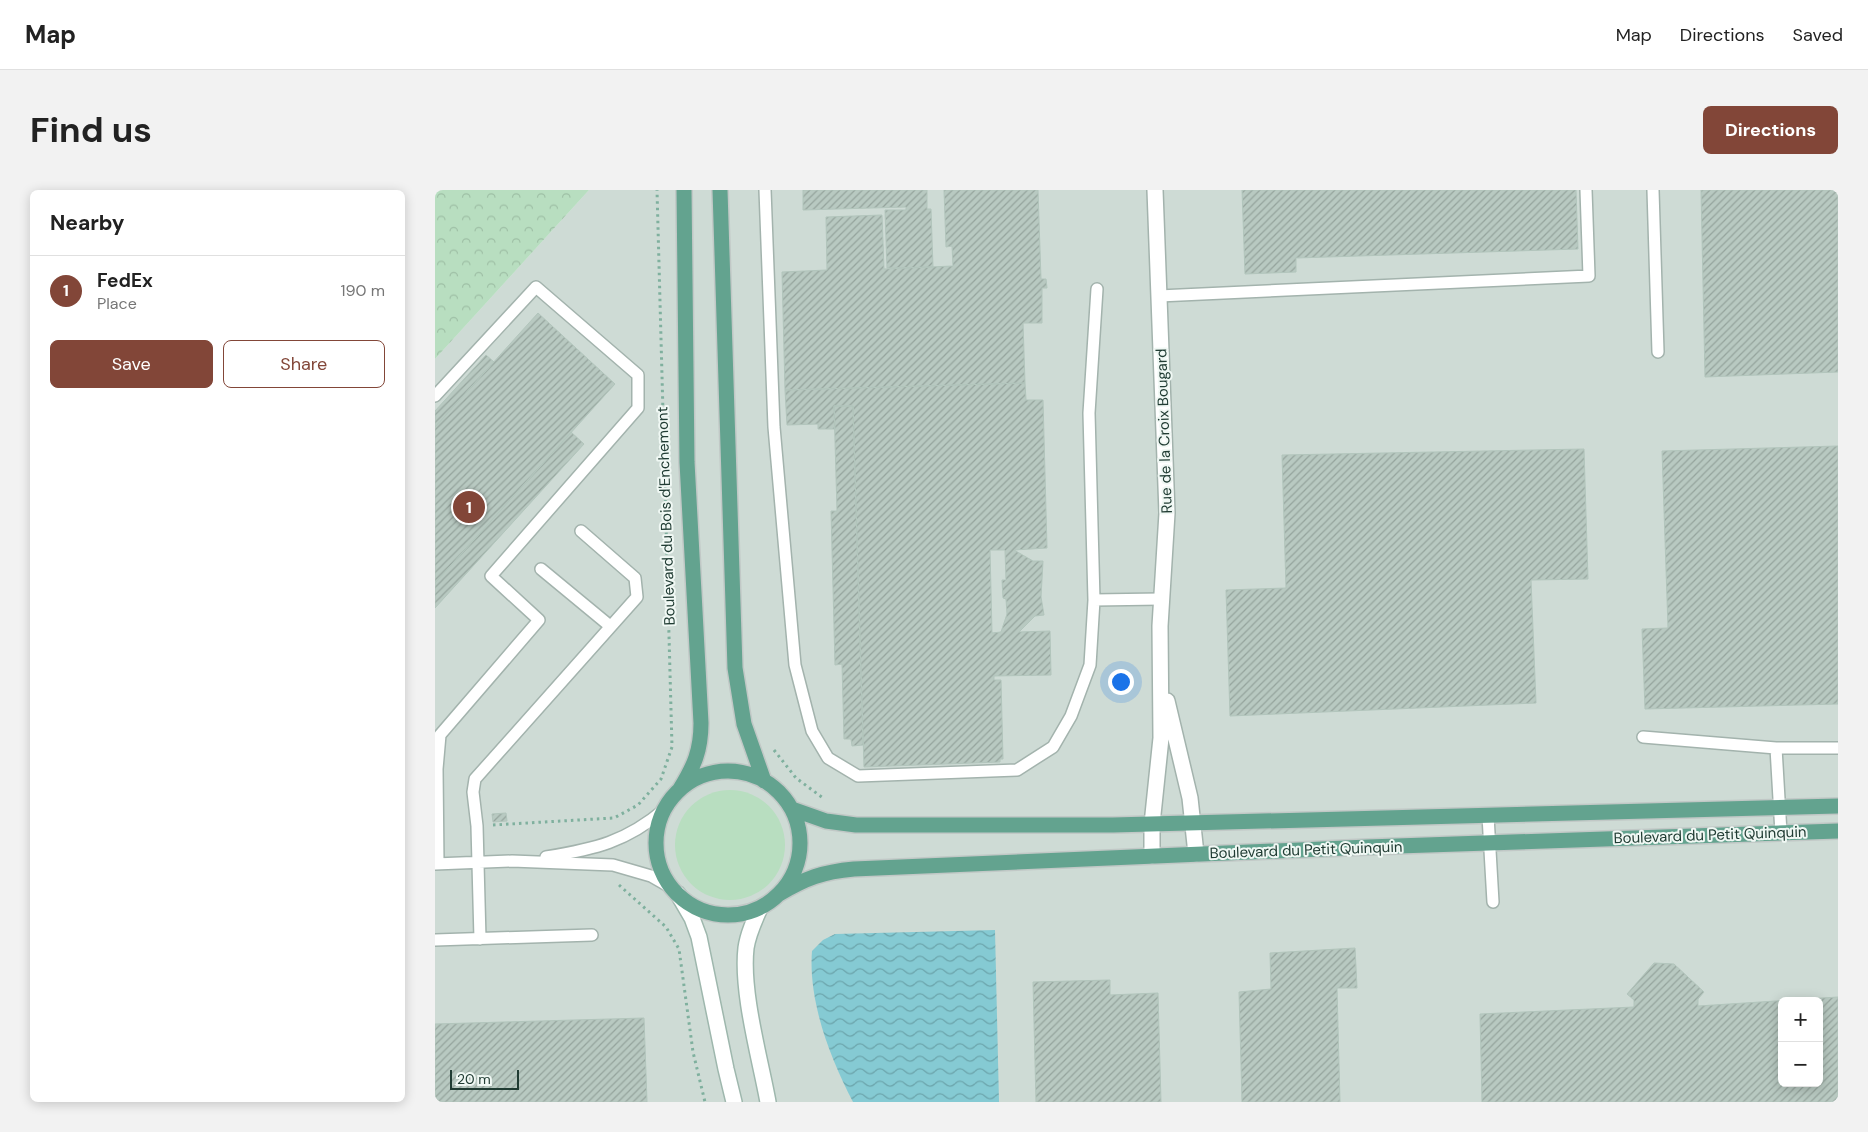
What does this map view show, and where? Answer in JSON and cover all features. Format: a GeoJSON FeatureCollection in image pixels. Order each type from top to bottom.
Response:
{"type":"FeatureCollection","features":[{"type":"Feature","properties":{"kind":"main road","name":"Boulevard du Bois d'Enchemont"},"geometry":{"type":"LineString","coordinates":[[680,789],[693,769],[700,749],[701,724],[687,462],[684,190]]}},
{"type":"Feature","properties":{"kind":"main road"},"geometry":{"type":"LineString","coordinates":[[720,190],[735,668],[744,724],[764,781]]}},
{"type":"Feature","properties":{"kind":"main road"},"geometry":{"type":"LineString","coordinates":[[717,772],[741,772],[764,781],[777,790],[792,809],[799,831],[799,854],[792,876],[779,894],[759,908],[737,914],[713,913],[697,908],[675,891],[660,866],[657,850],[659,825],[665,809],[680,789],[694,780],[717,772]]}},
{"type":"Feature","properties":{"kind":"main road","name":"Boulevard du Petit Quinquin"},"geometry":{"type":"LineString","coordinates":[[792,809],[826,821],[856,825],[1043,826],[1838,806]]}},
{"type":"Feature","properties":{"kind":"main road","name":"Boulevard du Petit Quinquin"},"geometry":{"type":"LineString","coordinates":[[779,894],[814,876],[846,870],[1196,854],[1838,831]]}},
{"type":"Feature","properties":{"kind":"street","name":"Rue de la Croix Bougard"},"geometry":{"type":"LineString","coordinates":[[1155,190],[1167,513],[1161,599],[1161,673]]}},
{"type":"Feature","properties":{"kind":"street"},"geometry":{"type":"LineString","coordinates":[[1161,673],[1190,798],[1196,854]]}},
{"type":"Feature","properties":{"kind":"street"},"geometry":{"type":"LineString","coordinates":[[1152,856],[1152,824],[1161,738],[1161,673]]}},
{"type":"Feature","properties":{"kind":"street"},"geometry":{"type":"LineString","coordinates":[[675,891],[691,918],[699,937],[734,1102]]}},
{"type":"Feature","properties":{"kind":"street"},"geometry":{"type":"LineString","coordinates":[[759,908],[749,934],[745,961],[749,1003],[768,1102]]}},
{"type":"Feature","properties":{"kind":"lane"},"geometry":{"type":"LineString","coordinates":[[765,190],[773,427],[795,664],[812,731],[828,758],[858,776],[1017,770],[1053,747],[1071,716],[1090,664],[1094,600],[1089,413],[1097,289]]}},
{"type":"Feature","properties":{"kind":"lane"},"geometry":{"type":"LineString","coordinates":[[1159,296],[1589,276],[1585,190]]}},
{"type":"Feature","properties":{"kind":"lane"},"geometry":{"type":"LineString","coordinates":[[1653,190],[1658,352]]}},
{"type":"Feature","properties":{"kind":"lane"},"geometry":{"type":"LineString","coordinates":[[435,396],[536,287],[638,375],[638,408],[491,576],[539,620],[437,738],[436,864],[512,862],[613,865],[645,874],[675,891]]}},
{"type":"Feature","properties":{"kind":"lane"},"geometry":{"type":"LineString","coordinates":[[480,938],[477,826],[473,792],[475,779],[637,598],[635,578],[581,531]]}},
{"type":"Feature","properties":{"kind":"lane"},"geometry":{"type":"LineString","coordinates":[[541,569],[610,626]]}},
{"type":"Feature","properties":{"kind":"lane"},"geometry":{"type":"LineString","coordinates":[[1094,600],[1161,599]]}},
{"type":"Feature","properties":{"kind":"lane"},"geometry":{"type":"LineString","coordinates":[[1643,737],[1776,748],[1838,748]]}},
{"type":"Feature","properties":{"kind":"lane"},"geometry":{"type":"LineString","coordinates":[[1776,748],[1781,833]]}},
{"type":"Feature","properties":{"kind":"lane"},"geometry":{"type":"LineString","coordinates":[[512,862],[571,853],[611,843],[648,823],[665,809]]}},
{"type":"Feature","properties":{"kind":"lane"},"geometry":{"type":"LineString","coordinates":[[1488,816],[1493,902]]}},
{"type":"Feature","properties":{"kind":"lane"},"geometry":{"type":"LineString","coordinates":[[435,940],[592,936]]}},
{"type":"Feature","properties":{"kind":"path","name":"Boulevard du Bois d'Enchemont"},"geometry":{"type":"LineString","coordinates":[[477,826],[614,818],[638,805],[661,779],[672,747],[657,190]]}},
{"type":"Feature","properties":{"kind":"path"},"geometry":{"type":"LineString","coordinates":[[773,748],[796,778],[829,802]]}},
{"type":"Feature","properties":{"kind":"path"},"geometry":{"type":"LineString","coordinates":[[619,886],[667,927],[679,949],[693,1052],[705,1102]]}},
{"type":"Feature","properties":{"kind":"shaded area"},"geometry":{"type":"Polygon","coordinates":[[[589,190],[1838,190],[1838,1102],[435,1102],[435,359],[589,190]]]}},
{"type":"Feature","properties":{"kind":"green space"},"geometry":{"type":"Polygon","coordinates":[[[435,190],[589,190],[435,359],[435,190]]]}},
{"type":"Feature","properties":{"kind":"green space"},"geometry":{"type":"Polygon","coordinates":[[[730,790],[751,795],[769,806],[780,824],[785,845],[780,866],[769,884],[751,895],[730,900],[709,895],[691,884],[680,866],[675,845],[680,824],[691,806],[709,795],[730,790]]]}},
{"type":"Feature","properties":{"kind":"water"},"geometry":{"type":"Polygon","coordinates":[[[995,930],[999,1102],[853,1102],[836,1067],[822,1029],[813,989],[812,951],[823,940],[835,934],[995,930]]]}},
{"type":"Feature","properties":{"kind":"building"},"geometry":{"type":"Polygon","coordinates":[[[803,190],[927,190],[927,209],[931,209],[933,267],[887,268],[885,210],[906,210],[906,207],[803,210],[803,190]]]}},
{"type":"Feature","properties":{"kind":"building"},"geometry":{"type":"Polygon","coordinates":[[[944,190],[1038,190],[1041,279],[1046,279],[1047,288],[1042,288],[1042,323],[1023,323],[1025,383],[785,390],[782,272],[827,270],[826,217],[882,215],[884,269],[953,266],[952,246],[946,247],[944,190]]]}},
{"type":"Feature","properties":{"kind":"building"},"geometry":{"type":"Polygon","coordinates":[[[1242,190],[1576,190],[1578,249],[1296,258],[1296,272],[1245,274],[1242,190]]]}},
{"type":"Feature","properties":{"kind":"building"},"geometry":{"type":"Polygon","coordinates":[[[1701,190],[1838,190],[1838,372],[1705,377],[1701,190]]]}},
{"type":"Feature","properties":{"kind":"building"},"geometry":{"type":"Polygon","coordinates":[[[538,313],[615,384],[435,583],[435,427],[538,313]]]}},
{"type":"Feature","properties":{"kind":"building"},"geometry":{"type":"Polygon","coordinates":[[[486,355],[494,362],[435,427],[435,411],[486,355]]]}},
{"type":"Feature","properties":{"kind":"building"},"geometry":{"type":"Polygon","coordinates":[[[1025,383],[1026,400],[1043,400],[1047,548],[1014,550],[1033,561],[1043,561],[1041,597],[1044,615],[1035,616],[1019,632],[1050,631],[1051,675],[994,676],[994,680],[1001,680],[1003,759],[1000,759],[1000,762],[864,767],[853,406],[834,406],[835,429],[818,429],[818,424],[787,425],[785,390],[1025,383]],[[990,550],[992,633],[1001,632],[1007,614],[1006,599],[1003,598],[1002,580],[1006,580],[1005,550],[990,550]]]}},
{"type":"Feature","properties":{"kind":"building"},"geometry":{"type":"Polygon","coordinates":[[[834,406],[853,406],[863,745],[852,746],[851,739],[844,739],[842,664],[835,665],[831,511],[837,511],[834,406]]]}},
{"type":"Feature","properties":{"kind":"building"},"geometry":{"type":"Polygon","coordinates":[[[571,432],[584,444],[435,608],[435,583],[571,432]]]}},
{"type":"Feature","properties":{"kind":"building"},"geometry":{"type":"Polygon","coordinates":[[[1838,446],[1838,704],[1645,709],[1642,629],[1668,628],[1662,451],[1838,446]]]}},
{"type":"Feature","properties":{"kind":"building"},"geometry":{"type":"Polygon","coordinates":[[[1584,449],[1588,579],[1531,580],[1536,703],[1230,716],[1226,590],[1286,588],[1282,455],[1584,449]]]}},
{"type":"Feature","properties":{"kind":"building"},"geometry":{"type":"Polygon","coordinates":[[[506,813],[507,821],[493,822],[492,814],[506,813]]]}},
{"type":"Feature","properties":{"kind":"building"},"geometry":{"type":"Polygon","coordinates":[[[1355,948],[1357,988],[1337,988],[1340,1102],[1242,1102],[1239,992],[1271,989],[1270,953],[1355,948]]]}},
{"type":"Feature","properties":{"kind":"building"},"geometry":{"type":"Polygon","coordinates":[[[1654,963],[1674,964],[1704,992],[1698,999],[1698,1006],[1778,1001],[1778,1087],[1823,1087],[1823,998],[1838,997],[1838,1102],[1482,1102],[1480,1014],[1634,1007],[1634,1000],[1627,994],[1654,963]]]}},
{"type":"Feature","properties":{"kind":"building"},"geometry":{"type":"Polygon","coordinates":[[[1110,980],[1110,995],[1158,993],[1161,1102],[1036,1102],[1033,982],[1110,980]]]}},
{"type":"Feature","properties":{"kind":"building"},"geometry":{"type":"Polygon","coordinates":[[[644,1018],[647,1102],[435,1102],[435,1024],[644,1018]]]}},
{"type":"Feature","properties":{"kind":"place","name":"FedEx"},"geometry":{"type":"Point","coordinates":[469,507]}}]}
